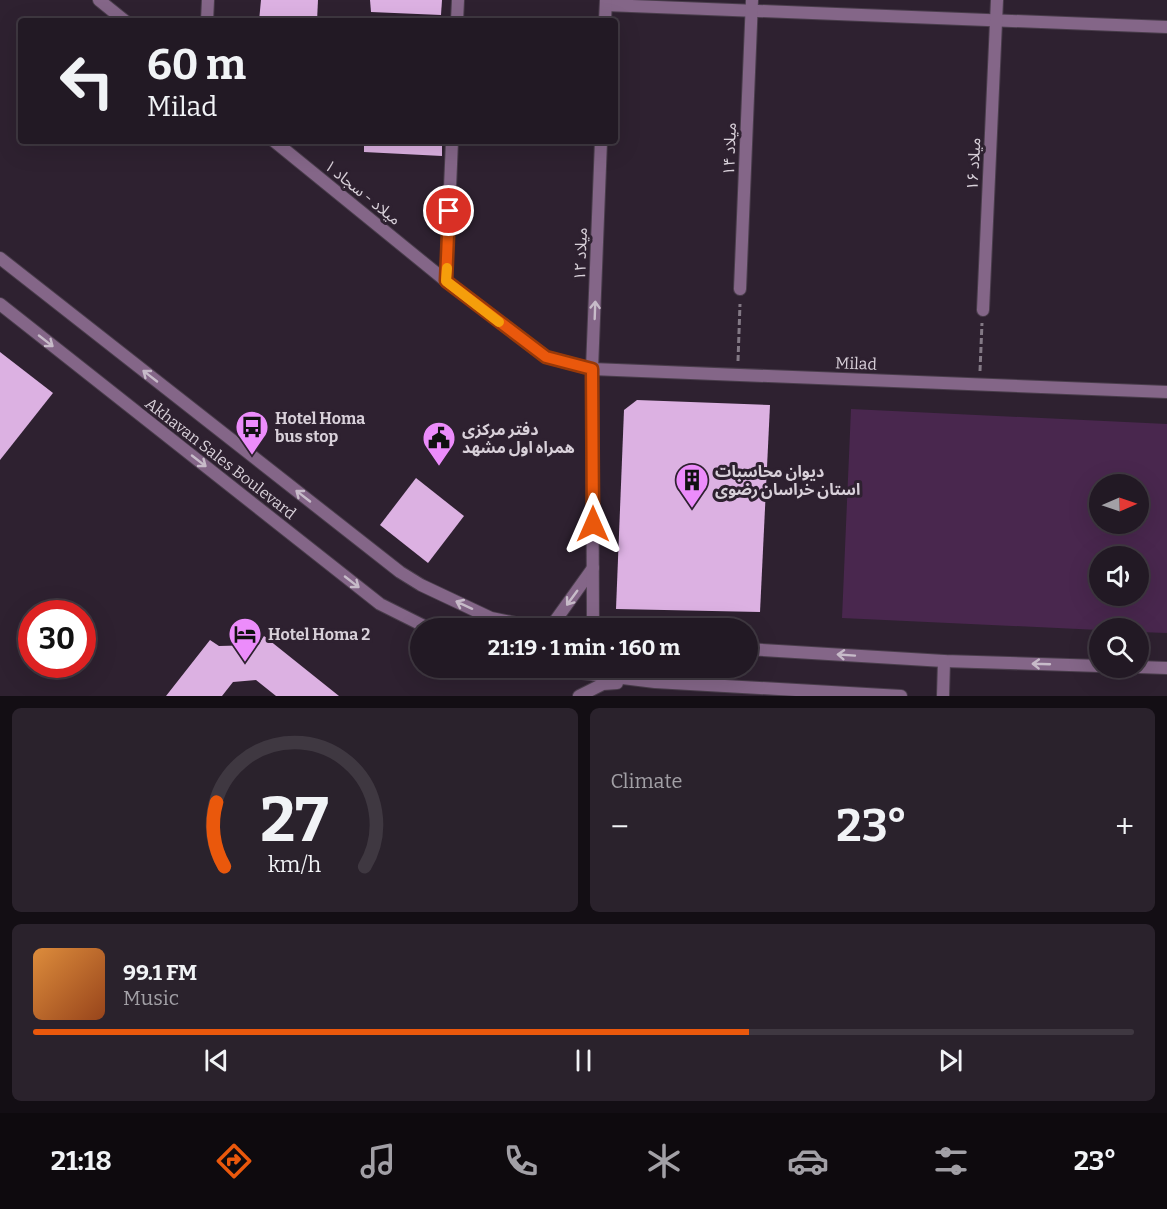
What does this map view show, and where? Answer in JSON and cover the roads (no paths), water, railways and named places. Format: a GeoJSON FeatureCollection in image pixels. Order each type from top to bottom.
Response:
{"type":"FeatureCollection","features":[{"type":"Feature","properties":{"kind":"street"},"geometry":{"type":"LineString","coordinates":[[99,0],[121,18]]}},
{"type":"Feature","properties":{"kind":"street"},"geometry":{"type":"LineString","coordinates":[[207,18],[208,0]]}},
{"type":"Feature","properties":{"kind":"street"},"geometry":{"type":"LineString","coordinates":[[457,18],[458,0]]}},
{"type":"Feature","properties":{"kind":"street","name":"میلاد ۱۶"},"geometry":{"type":"LineString","coordinates":[[982,310],[997,0]]}},
{"type":"Feature","properties":{"kind":"street"},"geometry":{"type":"LineString","coordinates":[[605,18],[606,3],[752,5],[996,20],[1167,27]]}},
{"type":"Feature","properties":{"kind":"street","name":"میلاد ۱۴"},"geometry":{"type":"LineString","coordinates":[[740,289],[752,5]]}},
{"type":"Feature","properties":{"kind":"street","name":"میلاد - سجاد ۱"},"geometry":{"type":"LineString","coordinates":[[278,144],[446,281],[546,357]]}},
{"type":"Feature","properties":{"kind":"street"},"geometry":{"type":"LineString","coordinates":[[446,281],[452,144]]}},
{"type":"Feature","properties":{"kind":"street","name":"میلاد ۱۲"},"geometry":{"type":"LineString","coordinates":[[594,618],[592,369],[601,144]]}},
{"type":"Feature","properties":{"kind":"street"},"geometry":{"type":"LineString","coordinates":[[0,258],[400,572],[421,585],[491,618]]}},
{"type":"Feature","properties":{"kind":"street","name":"Akhavan Sales Boulevard"},"geometry":{"type":"LineString","coordinates":[[0,304],[380,604],[410,619]]}},
{"type":"Feature","properties":{"kind":"street","name":"Milad"},"geometry":{"type":"LineString","coordinates":[[546,357],[592,369],[1167,392]]}},
{"type":"Feature","properties":{"kind":"street"},"geometry":{"type":"LineString","coordinates":[[557,618],[593,568]]}},
{"type":"Feature","properties":{"kind":"street"},"geometry":{"type":"LineString","coordinates":[[758,650],[944,661],[1089,666]]}},
{"type":"Feature","properties":{"kind":"street"},"geometry":{"type":"LineString","coordinates":[[943,696],[944,661]]}},
{"type":"Feature","properties":{"kind":"street"},"geometry":{"type":"LineString","coordinates":[[1149,667],[1167,668]]}},
{"type":"Feature","properties":{"kind":"street"},"geometry":{"type":"LineString","coordinates":[[623,678],[655,682],[901,696]]}},
{"type":"Feature","properties":{"kind":"street"},"geometry":{"type":"LineString","coordinates":[[579,696],[603,684],[655,682]]}},
{"type":"Feature","properties":{"kind":"place","name":"Hotel Homa bus stop"},"geometry":{"type":"Point","coordinates":[252,456]}},
{"type":"Feature","properties":{"kind":"place","name":"دفتر مرکزی همراه اول مشهد"},"geometry":{"type":"Point","coordinates":[439,467]}},
{"type":"Feature","properties":{"kind":"place","name":"دیوان محاسبات استان خراسان رضوی"},"geometry":{"type":"Point","coordinates":[692,509]}},
{"type":"Feature","properties":{"kind":"place","name":"Hotel Homa 2"},"geometry":{"type":"Point","coordinates":[245,663]}}]}
